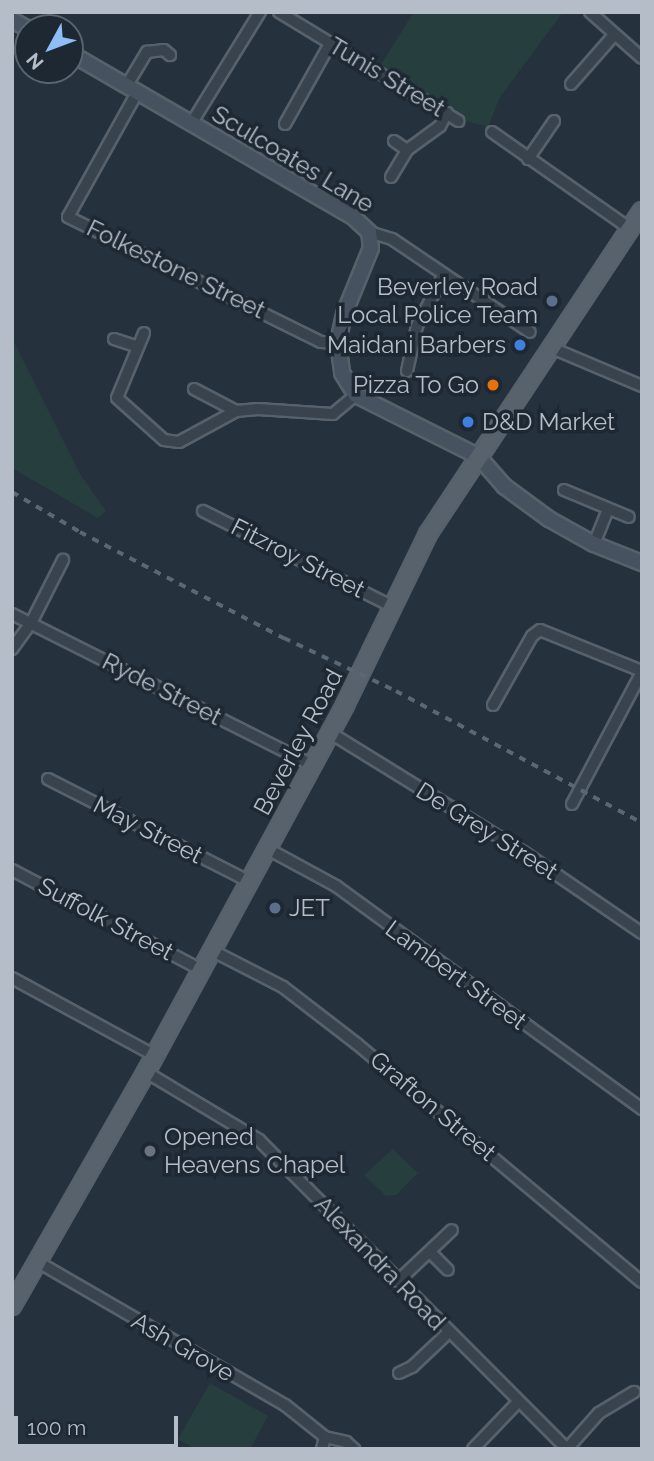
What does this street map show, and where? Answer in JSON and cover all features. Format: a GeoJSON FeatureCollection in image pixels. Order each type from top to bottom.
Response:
{"type":"FeatureCollection","features":[{"type":"Feature","properties":{"kind":"main road","name":"Beverley Road"},"geometry":{"type":"LineString","coordinates":[[14,1299],[38,1262],[146,1072],[330,732],[428,534],[642,211]]}},
{"type":"Feature","properties":{"kind":"street"},"geometry":{"type":"LineString","coordinates":[[191,124],[260,12]]}},
{"type":"Feature","properties":{"kind":"street","name":"Tunis Street"},"geometry":{"type":"LineString","coordinates":[[279,12],[458,121]]}},
{"type":"Feature","properties":{"kind":"street"},"geometry":{"type":"LineString","coordinates":[[590,12],[642,58]]}},
{"type":"Feature","properties":{"kind":"street"},"geometry":{"type":"LineString","coordinates":[[571,85],[614,35]]}},
{"type":"Feature","properties":{"kind":"street"},"geometry":{"type":"LineString","coordinates":[[285,124],[331,43]]}},
{"type":"Feature","properties":{"kind":"street"},"geometry":{"type":"LineString","coordinates":[[132,88],[147,52],[164,51],[170,55]]}},
{"type":"Feature","properties":{"kind":"street","name":"Sculcoates Lane"},"geometry":{"type":"LineString","coordinates":[[84,61],[353,217],[369,232],[371,248],[367,264],[344,314],[338,343],[342,373],[356,395]]}},
{"type":"Feature","properties":{"kind":"street","name":"Folkestone Street"},"geometry":{"type":"LineString","coordinates":[[132,88],[68,217],[321,342],[338,343]]}},
{"type":"Feature","properties":{"kind":"street"},"geometry":{"type":"LineString","coordinates":[[391,177],[407,150],[440,127],[446,113]]}},
{"type":"Feature","properties":{"kind":"street"},"geometry":{"type":"LineString","coordinates":[[528,159],[554,121]]}},
{"type":"Feature","properties":{"kind":"street"},"geometry":{"type":"LineString","coordinates":[[492,132],[629,229]]}},
{"type":"Feature","properties":{"kind":"street"},"geometry":{"type":"LineString","coordinates":[[394,141],[407,150]]}},
{"type":"Feature","properties":{"kind":"street"},"geometry":{"type":"LineString","coordinates":[[369,232],[392,239],[443,276],[530,332]]}},
{"type":"Feature","properties":{"kind":"street"},"geometry":{"type":"LineString","coordinates":[[407,371],[417,326],[443,276]]}},
{"type":"Feature","properties":{"kind":"street"},"geometry":{"type":"LineString","coordinates":[[144,333],[117,398],[164,440],[179,442],[236,411],[258,409],[333,414],[356,395],[478,456],[504,486],[531,506],[594,544],[642,563]]}},
{"type":"Feature","properties":{"kind":"street"},"geometry":{"type":"LineString","coordinates":[[114,339],[138,347]]}},
{"type":"Feature","properties":{"kind":"street"},"geometry":{"type":"LineString","coordinates":[[552,348],[642,386]]}},
{"type":"Feature","properties":{"kind":"street"},"geometry":{"type":"LineString","coordinates":[[194,389],[236,411]]}},
{"type":"Feature","properties":{"kind":"street"},"geometry":{"type":"LineString","coordinates":[[564,490],[629,517]]}},
{"type":"Feature","properties":{"kind":"street"},"geometry":{"type":"LineString","coordinates":[[594,544],[608,509]]}},
{"type":"Feature","properties":{"kind":"street","name":"Fitzroy Street"},"geometry":{"type":"LineString","coordinates":[[203,510],[393,607]]}},
{"type":"Feature","properties":{"kind":"street"},"geometry":{"type":"LineString","coordinates":[[12,649],[31,623],[63,560]]}},
{"type":"Feature","properties":{"kind":"street","name":"Ryde Street"},"geometry":{"type":"LineString","coordinates":[[12,614],[312,765]]}},
{"type":"Feature","properties":{"kind":"street"},"geometry":{"type":"LineString","coordinates":[[493,705],[532,636],[540,630],[640,677],[572,804]]}},
{"type":"Feature","properties":{"kind":"street","name":"De Grey Street"},"geometry":{"type":"LineString","coordinates":[[330,732],[525,853],[642,933]]}},
{"type":"Feature","properties":{"kind":"street","name":"May Street"},"geometry":{"type":"LineString","coordinates":[[47,779],[248,881]]}},
{"type":"Feature","properties":{"kind":"street","name":"Lambert Street"},"geometry":{"type":"LineString","coordinates":[[266,848],[336,886],[642,1109]]}},
{"type":"Feature","properties":{"kind":"street","name":"Suffolk Street"},"geometry":{"type":"LineString","coordinates":[[12,870],[200,969]]}},
{"type":"Feature","properties":{"kind":"street","name":"Grafton Street"},"geometry":{"type":"LineString","coordinates":[[211,950],[282,987],[357,1044],[642,1282]]}},
{"type":"Feature","properties":{"kind":"street"},"geometry":{"type":"LineString","coordinates":[[12,978],[154,1055]]}},
{"type":"Feature","properties":{"kind":"street","name":"Alexandra Road"},"geometry":{"type":"LineString","coordinates":[[146,1072],[259,1140],[448,1333],[567,1449]]}},
{"type":"Feature","properties":{"kind":"street"},"geometry":{"type":"LineString","coordinates":[[398,1281],[452,1230]]}},
{"type":"Feature","properties":{"kind":"street"},"geometry":{"type":"LineString","coordinates":[[429,1252],[448,1270]]}},
{"type":"Feature","properties":{"kind":"street","name":"Ash Grove"},"geometry":{"type":"LineString","coordinates":[[38,1262],[285,1405],[324,1443],[346,1442],[354,1449]]}},
{"type":"Feature","properties":{"kind":"street"},"geometry":{"type":"LineString","coordinates":[[399,1373],[412,1367],[448,1333]]}},
{"type":"Feature","properties":{"kind":"street"},"geometry":{"type":"LineString","coordinates":[[567,1449],[599,1413],[634,1392]]}},
{"type":"Feature","properties":{"kind":"street"},"geometry":{"type":"LineString","coordinates":[[472,1449],[518,1402]]}},
{"type":"Feature","properties":{"kind":"green space"},"geometry":{"type":"Polygon","coordinates":[[[414,12],[563,12],[500,97],[488,127],[462,120],[378,69],[414,12]]]}},
{"type":"Feature","properties":{"kind":"green space"},"geometry":{"type":"Polygon","coordinates":[[[12,338],[80,474],[106,511],[98,518],[12,468],[12,338]]]}},
{"type":"Feature","properties":{"kind":"green space"},"geometry":{"type":"Polygon","coordinates":[[[393,1149],[418,1173],[396,1195],[386,1196],[364,1175],[393,1149]]]}},
{"type":"Feature","properties":{"kind":"green space"},"geometry":{"type":"Polygon","coordinates":[[[210,1383],[268,1416],[250,1449],[196,1449],[178,1439],[210,1383]]]}},
{"type":"Feature","properties":{"kind":"railway"},"geometry":{"type":"LineString","coordinates":[[12,492],[80,532],[284,638],[396,691],[642,823]]}},
{"type":"Feature","properties":{"kind":"place","name":"Beverley Road Local Police Team"},"geometry":{"type":"Point","coordinates":[552,301]}},
{"type":"Feature","properties":{"kind":"place","name":"Maidani Barbers"},"geometry":{"type":"Point","coordinates":[520,345]}},
{"type":"Feature","properties":{"kind":"place","name":"Pizza To Go"},"geometry":{"type":"Point","coordinates":[493,385]}},
{"type":"Feature","properties":{"kind":"place","name":"D&D Market"},"geometry":{"type":"Point","coordinates":[468,422]}},
{"type":"Feature","properties":{"kind":"place","name":"JET"},"geometry":{"type":"Point","coordinates":[275,908]}},
{"type":"Feature","properties":{"kind":"place","name":"Opened Heavens Chapel"},"geometry":{"type":"Point","coordinates":[150,1151]}}]}
